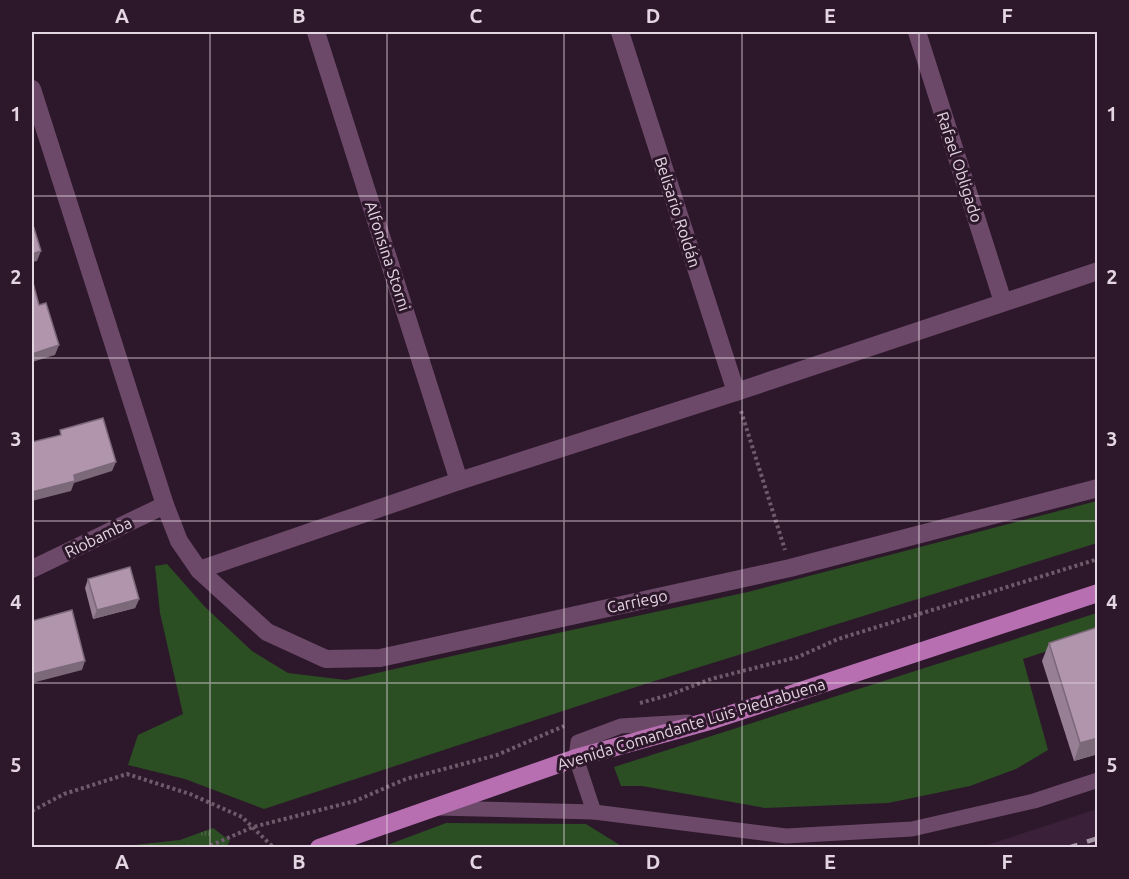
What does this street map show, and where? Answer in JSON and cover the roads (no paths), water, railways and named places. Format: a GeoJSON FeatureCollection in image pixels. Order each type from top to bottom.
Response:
{"type":"FeatureCollection","features":[{"type":"Feature","properties":{"kind":"main road","name":"Avenida Comandante Luis Piedrabuena"},"geometry":{"type":"LineString","coordinates":[[319,848],[576,758],[713,720],[1098,593]]}},
{"type":"Feature","properties":{"kind":"street","name":"Alfonsina Storni"},"geometry":{"type":"LineString","coordinates":[[316,32],[459,481]]}},
{"type":"Feature","properties":{"kind":"street","name":"Belisario Roldán"},"geometry":{"type":"LineString","coordinates":[[620,32],[736,392]]}},
{"type":"Feature","properties":{"kind":"street","name":"Rafael Obligado"},"geometry":{"type":"LineString","coordinates":[[917,32],[1003,302]]}},
{"type":"Feature","properties":{"kind":"street","name":"Carriego"},"geometry":{"type":"LineString","coordinates":[[32,89],[37,127],[179,541],[199,570],[267,632],[326,659],[380,658],[790,568],[1098,488]]}},
{"type":"Feature","properties":{"kind":"street"},"geometry":{"type":"LineString","coordinates":[[199,570],[459,481],[736,392],[1098,270]]}},
{"type":"Feature","properties":{"kind":"street","name":"Riobamba"},"geometry":{"type":"LineString","coordinates":[[32,569],[165,505]]}},
{"type":"Feature","properties":{"kind":"lane"},"geometry":{"type":"LineString","coordinates":[[576,758],[594,812]]}},
{"type":"Feature","properties":{"kind":"lane"},"geometry":{"type":"LineString","coordinates":[[432,808],[594,812],[786,836],[912,829],[1034,801],[1098,780]]}},
{"type":"Feature","properties":{"kind":"railway"},"geometry":{"type":"LineString","coordinates":[[1068,848],[1098,838]]}}]}
